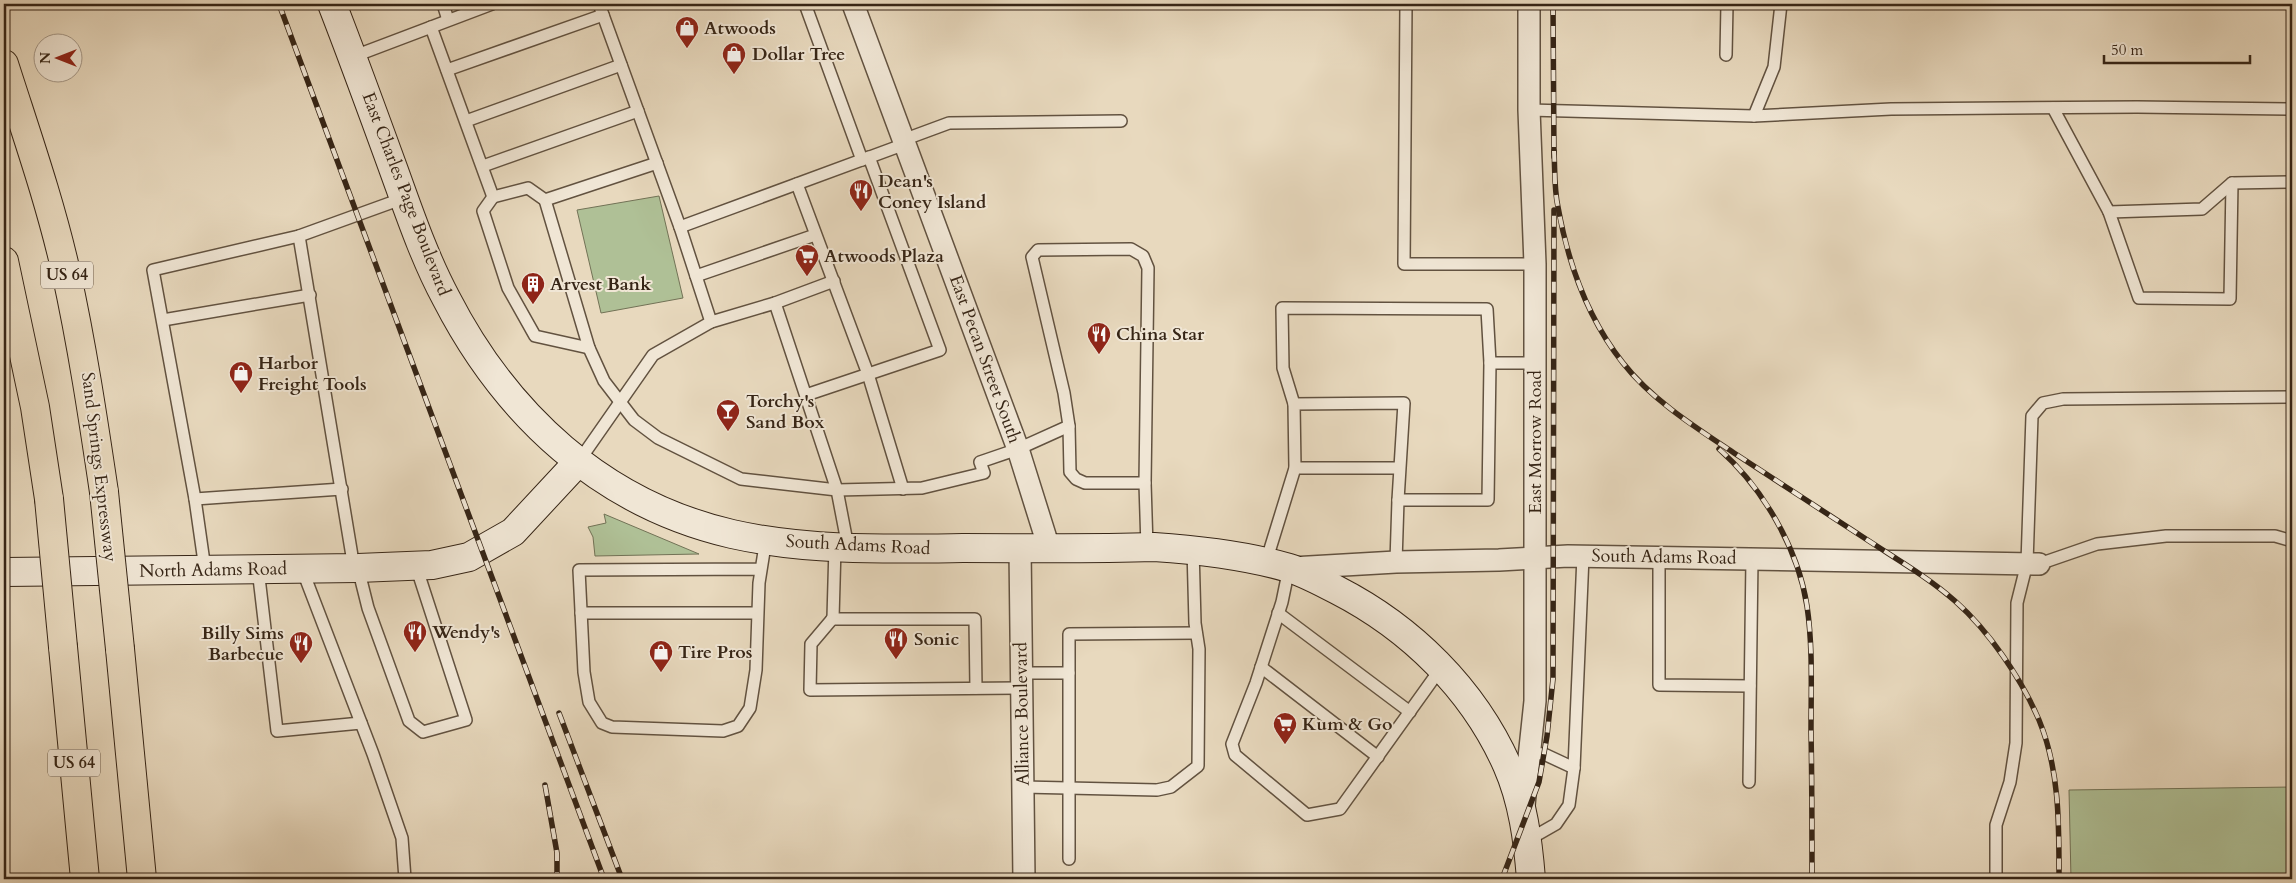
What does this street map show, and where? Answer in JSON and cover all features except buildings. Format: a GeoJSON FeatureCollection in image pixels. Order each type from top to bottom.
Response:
{"type":"FeatureCollection","features":[{"type":"Feature","properties":{"kind":"highway","name":"Sand Springs Expressway"},"geometry":{"type":"LineString","coordinates":[[4,64],[45,195],[66,270],[86,366],[104,492],[142,879]]}},
{"type":"Feature","properties":{"kind":"highway","name":"US 64"},"geometry":{"type":"LineString","coordinates":[[4,260],[35,407],[49,499],[85,879]]}},
{"type":"Feature","properties":{"kind":"main road","name":"East Charles Page Boulevard"},"geometry":{"type":"LineString","coordinates":[[332,4],[404,198],[445,297],[485,365],[526,416],[579,461]]}},
{"type":"Feature","properties":{"kind":"main road","name":"South Adams Road"},"geometry":{"type":"LineString","coordinates":[[579,461],[612,485],[695,524],[734,534],[766,539],[841,547],[1147,547],[1193,550],[1278,566],[1355,599],[1384,618],[1412,639],[1462,689],[1482,718],[1508,766],[1526,827]]}},
{"type":"Feature","properties":{"kind":"main road"},"geometry":{"type":"LineString","coordinates":[[301,569],[432,565],[469,557],[513,532],[530,516],[579,461]]}},
{"type":"Feature","properties":{"kind":"main road","name":"North Adams Road"},"geometry":{"type":"LineString","coordinates":[[4,572],[301,569]]}},
{"type":"Feature","properties":{"kind":"main road","name":"East Morrow Road"},"geometry":{"type":"LineString","coordinates":[[1526,827],[1531,879]]}},
{"type":"Feature","properties":{"kind":"street","name":"East Pecan Street South"},"geometry":{"type":"LineString","coordinates":[[853,4],[1018,449],[1049,548]]}},
{"type":"Feature","properties":{"kind":"street","name":"East Morrow Road"},"geometry":{"type":"LineString","coordinates":[[1526,827],[1529,753],[1535,701],[1536,363],[1535,264],[1529,110],[1529,4]]}},
{"type":"Feature","properties":{"kind":"street","name":"Alliance Boulevard"},"geometry":{"type":"LineString","coordinates":[[1020,548],[1024,879]]}},
{"type":"Feature","properties":{"kind":"street","name":"South Adams Road"},"geometry":{"type":"LineString","coordinates":[[1278,566],[1583,556],[2033,564]]}},
{"type":"Feature","properties":{"kind":"lane"},"geometry":{"type":"LineString","coordinates":[[443,4],[448,20]]}},
{"type":"Feature","properties":{"kind":"lane"},"geometry":{"type":"LineString","coordinates":[[352,57],[492,4]]}},
{"type":"Feature","properties":{"kind":"lane"},"geometry":{"type":"LineString","coordinates":[[599,4],[680,227],[711,322]]}},
{"type":"Feature","properties":{"kind":"lane"},"geometry":{"type":"LineString","coordinates":[[805,4],[940,350],[806,395]]}},
{"type":"Feature","properties":{"kind":"lane"},"geometry":{"type":"LineString","coordinates":[[1406,4],[1404,264],[1535,264]]}},
{"type":"Feature","properties":{"kind":"lane"},"geometry":{"type":"LineString","coordinates":[[1726,55],[1727,4]]}},
{"type":"Feature","properties":{"kind":"lane"},"geometry":{"type":"LineString","coordinates":[[1754,116],[1774,67],[1781,4]]}},
{"type":"Feature","properties":{"kind":"lane"},"geometry":{"type":"LineString","coordinates":[[447,70],[603,16]]}},
{"type":"Feature","properties":{"kind":"lane"},"geometry":{"type":"LineString","coordinates":[[431,27],[484,166],[493,196]]}},
{"type":"Feature","properties":{"kind":"lane"},"geometry":{"type":"LineString","coordinates":[[466,121],[621,64]]}},
{"type":"Feature","properties":{"kind":"lane"},"geometry":{"type":"LineString","coordinates":[[2053,108],[2109,212],[2139,298],[2230,299],[2232,183]]}},
{"type":"Feature","properties":{"kind":"lane"},"geometry":{"type":"LineString","coordinates":[[1529,110],[1754,116],[1891,109],[2292,109]]}},
{"type":"Feature","properties":{"kind":"lane"},"geometry":{"type":"LineString","coordinates":[[484,166],[638,112]]}},
{"type":"Feature","properties":{"kind":"lane"},"geometry":{"type":"LineString","coordinates":[[680,227],[865,158],[949,123],[1121,122]]}},
{"type":"Feature","properties":{"kind":"lane"},"geometry":{"type":"LineString","coordinates":[[545,200],[656,163]]}},
{"type":"Feature","properties":{"kind":"lane"},"geometry":{"type":"LineString","coordinates":[[2109,212],[2202,209],[2232,183],[2292,182]]}},
{"type":"Feature","properties":{"kind":"lane"},"geometry":{"type":"LineString","coordinates":[[797,184],[868,374],[903,489]]}},
{"type":"Feature","properties":{"kind":"lane"},"geometry":{"type":"LineString","coordinates":[[589,348],[535,336],[508,288],[483,211],[493,196],[528,188],[545,200],[589,348],[604,381],[619,403],[634,420],[658,438],[741,479],[837,490],[922,488],[984,473],[980,462],[1018,449],[1069,426]]}},
{"type":"Feature","properties":{"kind":"lane"},"geometry":{"type":"LineString","coordinates":[[205,569],[195,498],[153,270],[299,236],[404,198]]}},
{"type":"Feature","properties":{"kind":"lane"},"geometry":{"type":"LineString","coordinates":[[696,276],[815,235]]}},
{"type":"Feature","properties":{"kind":"lane"},"geometry":{"type":"LineString","coordinates":[[299,236],[356,568],[368,608],[409,721],[423,732],[466,720],[416,566]]}},
{"type":"Feature","properties":{"kind":"lane"},"geometry":{"type":"LineString","coordinates":[[1145,483],[1084,483],[1076,479],[1070,472],[1069,426],[1064,393],[1032,257],[1038,250],[1131,249],[1143,256],[1148,268],[1145,483],[1147,547]]}},
{"type":"Feature","properties":{"kind":"lane"},"geometry":{"type":"LineString","coordinates":[[579,461],[653,355],[711,322],[775,303],[834,281]]}},
{"type":"Feature","properties":{"kind":"lane"},"geometry":{"type":"LineString","coordinates":[[162,320],[310,295]]}},
{"type":"Feature","properties":{"kind":"lane"},"geometry":{"type":"LineString","coordinates":[[775,303],[837,490],[841,547],[832,619],[811,644],[810,690],[976,688],[1069,672]]}},
{"type":"Feature","properties":{"kind":"lane"},"geometry":{"type":"LineString","coordinates":[[1398,500],[1488,500],[1490,363],[1487,309],[1282,308],[1283,368],[1294,404],[1296,468],[1278,566],[1278,613],[1262,666],[1232,744],[1235,755],[1307,815],[1340,809],[1441,668]]}},
{"type":"Feature","properties":{"kind":"lane"},"geometry":{"type":"LineString","coordinates":[[1490,363],[1536,363]]}},
{"type":"Feature","properties":{"kind":"lane"},"geometry":{"type":"LineString","coordinates":[[1996,879],[1996,825],[2010,782],[2016,743],[2017,603],[2033,564],[2032,416],[2043,403],[2063,399],[2292,397]]}},
{"type":"Feature","properties":{"kind":"lane"},"geometry":{"type":"LineString","coordinates":[[1294,404],[1404,403],[1399,468],[1396,562]]}},
{"type":"Feature","properties":{"kind":"lane"},"geometry":{"type":"LineString","coordinates":[[1296,468],[1399,468]]}},
{"type":"Feature","properties":{"kind":"lane"},"geometry":{"type":"LineString","coordinates":[[195,498],[342,489]]}},
{"type":"Feature","properties":{"kind":"lane"},"geometry":{"type":"LineString","coordinates":[[2033,564],[2097,544],[2166,536],[2275,536],[2292,541]]}},
{"type":"Feature","properties":{"kind":"lane"},"geometry":{"type":"LineString","coordinates":[[760,569],[579,570],[584,672],[589,702],[602,723],[612,727],[723,730],[738,726],[750,708],[756,670],[760,569],[766,539]]}},
{"type":"Feature","properties":{"kind":"lane"},"geometry":{"type":"LineString","coordinates":[[1023,787],[1157,790],[1171,788],[1198,766],[1199,650],[1196,634],[1193,550]]}},
{"type":"Feature","properties":{"kind":"lane"},"geometry":{"type":"LineString","coordinates":[[1526,827],[1556,824],[1569,805],[1574,768],[1583,556]]}},
{"type":"Feature","properties":{"kind":"lane"},"geometry":{"type":"LineString","coordinates":[[1659,557],[1659,685],[1750,686]]}},
{"type":"Feature","properties":{"kind":"lane"},"geometry":{"type":"LineString","coordinates":[[1749,782],[1752,559]]}},
{"type":"Feature","properties":{"kind":"lane"},"geometry":{"type":"LineString","coordinates":[[258,569],[277,731],[361,723]]}},
{"type":"Feature","properties":{"kind":"lane"},"geometry":{"type":"LineString","coordinates":[[301,569],[361,723],[402,838],[405,879]]}},
{"type":"Feature","properties":{"kind":"lane"},"geometry":{"type":"LineString","coordinates":[[581,613],[757,613]]}},
{"type":"Feature","properties":{"kind":"lane"},"geometry":{"type":"LineString","coordinates":[[1278,613],[1410,712]]}},
{"type":"Feature","properties":{"kind":"lane"},"geometry":{"type":"LineString","coordinates":[[832,619],[974,619],[976,688]]}},
{"type":"Feature","properties":{"kind":"lane"},"geometry":{"type":"LineString","coordinates":[[1069,859],[1069,634],[1196,634]]}},
{"type":"Feature","properties":{"kind":"lane"},"geometry":{"type":"LineString","coordinates":[[1262,666],[1378,757]]}},
{"type":"Feature","properties":{"kind":"lane"},"geometry":{"type":"LineString","coordinates":[[1529,753],[1544,754],[1574,768]]}},
{"type":"Feature","properties":{"kind":"green space"},"geometry":{"type":"Polygon","coordinates":[[[659,196],[683,298],[601,313],[577,210],[659,196]]]}},
{"type":"Feature","properties":{"kind":"green space"},"geometry":{"type":"Polygon","coordinates":[[[604,514],[699,554],[595,556],[593,537],[588,527],[606,523],[604,514]]]}},
{"type":"Feature","properties":{"kind":"green space"},"geometry":{"type":"Polygon","coordinates":[[[2292,787],[2292,879],[2071,879],[2069,790],[2292,787]]]}},
{"type":"Feature","properties":{"kind":"railway"},"geometry":{"type":"LineString","coordinates":[[279,4],[604,879]]}},
{"type":"Feature","properties":{"kind":"railway"},"geometry":{"type":"LineString","coordinates":[[1553,4],[1554,157]]}},
{"type":"Feature","properties":{"kind":"railway"},"geometry":{"type":"LineString","coordinates":[[1554,151],[1555,186],[1562,228],[1581,290],[1599,328],[1634,376],[1689,423],[1935,585],[1968,613],[2003,656],[2032,704],[2046,739],[2055,778],[2057,798],[2059,879]]}},
{"type":"Feature","properties":{"kind":"railway"},"geometry":{"type":"LineString","coordinates":[[1502,879],[1539,782],[1547,736],[1553,679],[1554,210]]}},
{"type":"Feature","properties":{"kind":"railway"},"geometry":{"type":"LineString","coordinates":[[1719,449],[1750,482],[1776,520],[1796,562],[1807,606],[1811,652],[1812,879]]}},
{"type":"Feature","properties":{"kind":"railway"},"geometry":{"type":"LineString","coordinates":[[559,713],[622,879]]}},
{"type":"Feature","properties":{"kind":"railway"},"geometry":{"type":"LineString","coordinates":[[545,785],[557,853],[557,879]]}},
{"type":"Feature","properties":{"kind":"place","name":"Atwoods"},"geometry":{"type":"Point","coordinates":[687,49]}},
{"type":"Feature","properties":{"kind":"place","name":"Dollar Tree"},"geometry":{"type":"Point","coordinates":[734,75]}},
{"type":"Feature","properties":{"kind":"place","name":"Dean's Coney Island"},"geometry":{"type":"Point","coordinates":[861,212]}},
{"type":"Feature","properties":{"kind":"place","name":"Atwoods Plaza"},"geometry":{"type":"Point","coordinates":[807,277]}},
{"type":"Feature","properties":{"kind":"place","name":"Arvest Bank"},"geometry":{"type":"Point","coordinates":[533,305]}},
{"type":"Feature","properties":{"kind":"place","name":"China Star"},"geometry":{"type":"Point","coordinates":[1099,355]}},
{"type":"Feature","properties":{"kind":"place","name":"Harbor Freight Tools"},"geometry":{"type":"Point","coordinates":[241,394]}},
{"type":"Feature","properties":{"kind":"place","name":"Torchy's Sand Box"},"geometry":{"type":"Point","coordinates":[728,432]}},
{"type":"Feature","properties":{"kind":"place","name":"Wendy's"},"geometry":{"type":"Point","coordinates":[415,653]}},
{"type":"Feature","properties":{"kind":"place","name":"Sonic"},"geometry":{"type":"Point","coordinates":[896,660]}},
{"type":"Feature","properties":{"kind":"place","name":"Billy Sims Barbecue"},"geometry":{"type":"Point","coordinates":[301,664]}},
{"type":"Feature","properties":{"kind":"place","name":"Tire Pros"},"geometry":{"type":"Point","coordinates":[661,673]}},
{"type":"Feature","properties":{"kind":"place","name":"Kum & Go"},"geometry":{"type":"Point","coordinates":[1285,745]}}]}
